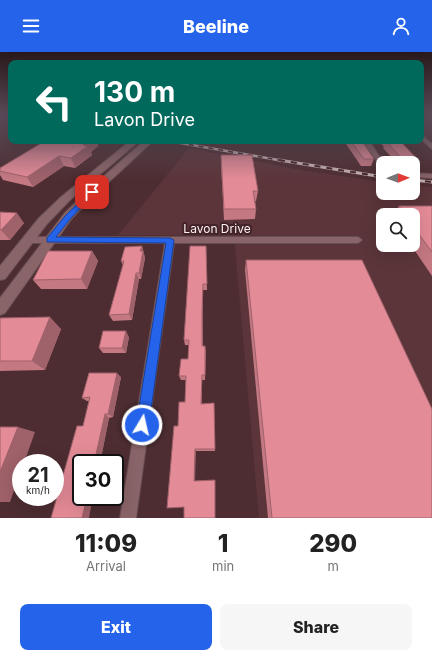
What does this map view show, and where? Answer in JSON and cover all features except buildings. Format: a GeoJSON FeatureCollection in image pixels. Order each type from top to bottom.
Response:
{"type":"FeatureCollection","features":[{"type":"Feature","properties":{"kind":"main road"},"geometry":{"type":"LineString","coordinates":[[0,275],[43,221],[65,198],[131,144]]}},
{"type":"Feature","properties":{"kind":"main road"},"geometry":{"type":"LineString","coordinates":[[0,309],[50,240],[79,204],[146,144]]}},
{"type":"Feature","properties":{"kind":"street"},"geometry":{"type":"LineString","coordinates":[[424,139],[432,147]]}},
{"type":"Feature","properties":{"kind":"street"},"geometry":{"type":"LineString","coordinates":[[368,144],[376,156]]}},
{"type":"Feature","properties":{"kind":"street"},"geometry":{"type":"LineString","coordinates":[[420,175],[432,176]]}},
{"type":"Feature","properties":{"kind":"street","name":"Lavon Drive"},"geometry":{"type":"LineString","coordinates":[[28,240],[358,240]]}},
{"type":"Feature","properties":{"kind":"street"},"geometry":{"type":"LineString","coordinates":[[128,518],[170,240]]}},
{"type":"Feature","properties":{"kind":"shaded area"},"geometry":{"type":"Polygon","coordinates":[[[189,148],[301,170],[376,181],[376,200],[420,200],[420,186],[432,187],[432,518],[259,518],[234,236],[118,235],[189,148]]]}},
{"type":"Feature","properties":{"kind":"railway"},"geometry":{"type":"LineString","coordinates":[[186,144],[284,161]]}},
{"type":"Feature","properties":{"kind":"railway"},"geometry":{"type":"LineString","coordinates":[[279,160],[376,176]]}},
{"type":"Feature","properties":{"kind":"railway"},"geometry":{"type":"LineString","coordinates":[[420,181],[432,182]]}},
{"type":"Feature","properties":{"kind":"route"},"geometry":{"type":"LineString","coordinates":[[92,192],[68,216],[50,240],[170,240],[142,425]]}}]}
